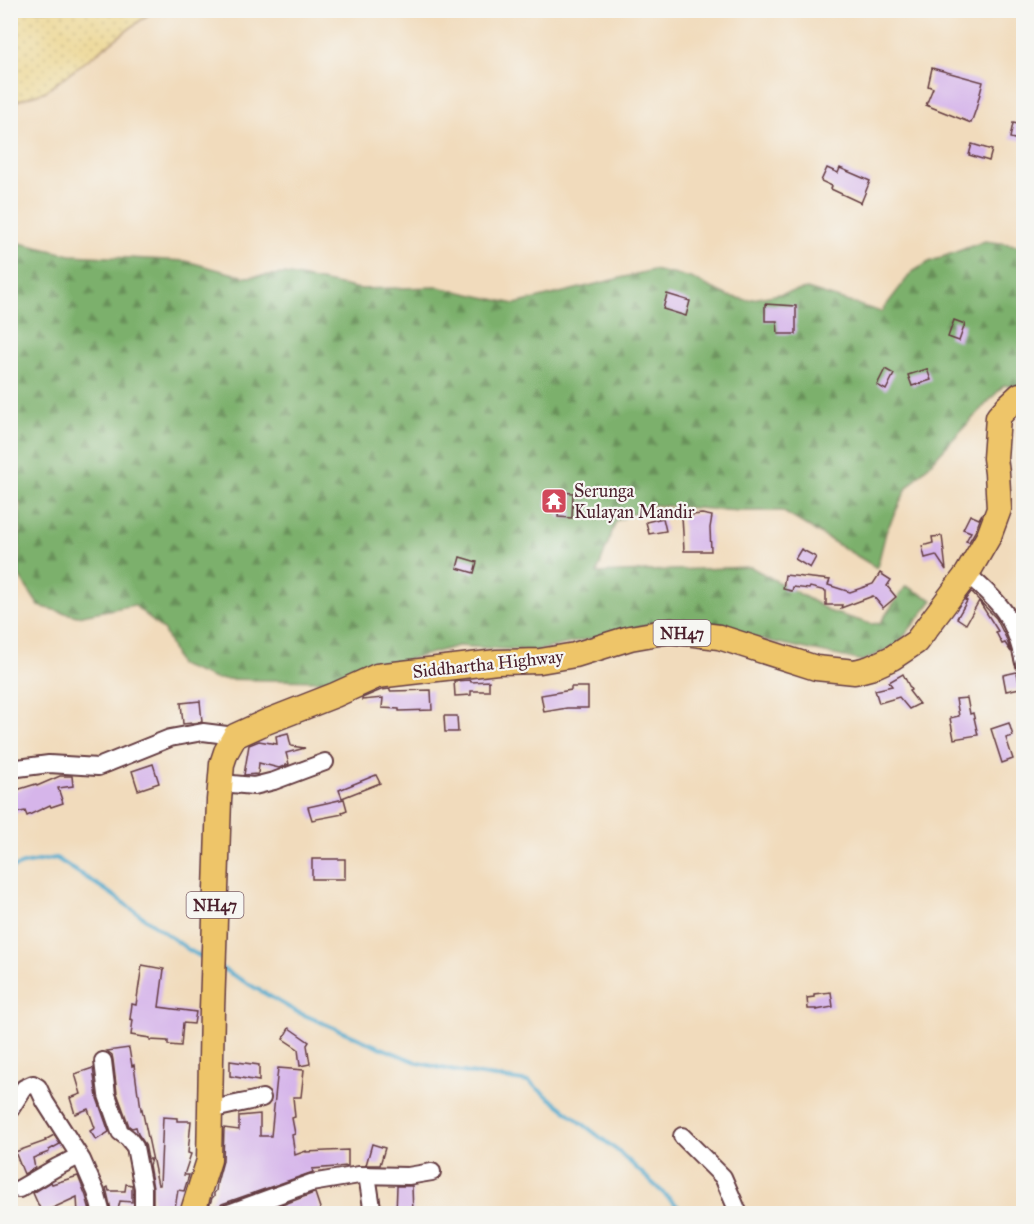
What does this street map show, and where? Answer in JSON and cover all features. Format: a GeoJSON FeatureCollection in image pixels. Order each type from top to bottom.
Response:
{"type":"FeatureCollection","features":[{"type":"Feature","properties":{"kind":"highway","name":"Siddhartha Highway"},"geometry":{"type":"LineString","coordinates":[[235,736],[335,696],[377,676],[497,662],[540,661],[575,655],[630,638],[670,631],[720,637],[816,668],[855,672],[870,668],[892,658],[916,642],[967,574],[989,536],[999,509],[995,458],[998,417],[1020,395],[1023,396]]}},
{"type":"Feature","properties":{"kind":"highway","name":"NH47"},"geometry":{"type":"LineString","coordinates":[[192,1214],[208,1161],[220,792],[222,764],[235,736]]}},
{"type":"Feature","properties":{"kind":"street"},"geometry":{"type":"LineString","coordinates":[[967,574],[1009,617],[1020,646],[1023,663]]}},
{"type":"Feature","properties":{"kind":"street"},"geometry":{"type":"LineString","coordinates":[[10,769],[49,764],[98,767],[170,738],[203,732],[235,736]]}},
{"type":"Feature","properties":{"kind":"street"},"geometry":{"type":"LineString","coordinates":[[220,792],[274,781],[325,762]]}},
{"type":"Feature","properties":{"kind":"street"},"geometry":{"type":"LineString","coordinates":[[103,1061],[107,1095],[120,1132],[135,1147],[143,1188],[143,1214]]}},
{"type":"Feature","properties":{"kind":"street"},"geometry":{"type":"LineString","coordinates":[[10,1110],[24,1088],[33,1084],[38,1087],[45,1102],[80,1156],[93,1185],[102,1214]]}},
{"type":"Feature","properties":{"kind":"street"},"geometry":{"type":"LineString","coordinates":[[209,1111],[262,1098]]}},
{"type":"Feature","properties":{"kind":"street"},"geometry":{"type":"LineString","coordinates":[[681,1136],[723,1177],[739,1214]]}},
{"type":"Feature","properties":{"kind":"street"},"geometry":{"type":"LineString","coordinates":[[19,1189],[80,1156]]}},
{"type":"Feature","properties":{"kind":"street"},"geometry":{"type":"LineString","coordinates":[[226,1214],[311,1183],[359,1175],[408,1176],[432,1172]]}},
{"type":"Feature","properties":{"kind":"street"},"geometry":{"type":"LineString","coordinates":[[367,1175],[373,1214]]}},
{"type":"Feature","properties":{"kind":"green space"},"geometry":{"type":"Polygon","coordinates":[[[11,241],[71,255],[186,261],[245,277],[285,274],[360,289],[438,287],[515,304],[653,270],[691,278],[728,296],[747,300],[807,289],[881,312],[912,272],[929,262],[985,241],[1023,246],[1023,388],[1004,385],[907,488],[886,532],[877,568],[782,511],[739,511],[652,505],[616,521],[597,573],[751,567],[831,612],[871,624],[880,623],[906,586],[933,600],[897,645],[863,661],[670,620],[536,651],[458,646],[328,681],[215,679],[179,665],[164,631],[134,605],[77,616],[39,606],[19,576],[20,503],[11,499],[11,241]]]}},
{"type":"Feature","properties":{"kind":"sand"},"geometry":{"type":"Polygon","coordinates":[[[11,10],[153,11],[46,91],[11,103],[11,10]]]}},
{"type":"Feature","properties":{"kind":"building"},"geometry":{"type":"Polygon","coordinates":[[[932,68],[983,82],[971,123],[926,105],[933,88],[928,86],[932,68]]]}},
{"type":"Feature","properties":{"kind":"building"},"geometry":{"type":"Polygon","coordinates":[[[1013,123],[1023,125],[1023,141],[1010,138],[1013,123]]]}},
{"type":"Feature","properties":{"kind":"building"},"geometry":{"type":"Polygon","coordinates":[[[972,144],[992,150],[989,161],[969,155],[972,144]]]}},
{"type":"Feature","properties":{"kind":"building"},"geometry":{"type":"Polygon","coordinates":[[[827,168],[838,173],[840,168],[870,181],[861,203],[831,189],[832,186],[821,181],[827,168]]]}},
{"type":"Feature","properties":{"kind":"building"},"geometry":{"type":"Polygon","coordinates":[[[667,294],[690,301],[686,316],[663,309],[667,294]]]}},
{"type":"Feature","properties":{"kind":"building"},"geometry":{"type":"Polygon","coordinates":[[[765,304],[796,306],[796,334],[778,334],[777,321],[765,321],[765,304]]]}},
{"type":"Feature","properties":{"kind":"building"},"geometry":{"type":"Polygon","coordinates":[[[954,320],[965,324],[959,341],[948,337],[954,320]]]}},
{"type":"Feature","properties":{"kind":"building"},"geometry":{"type":"Polygon","coordinates":[[[885,369],[894,374],[886,390],[877,385],[885,369]]]}},
{"type":"Feature","properties":{"kind":"building"},"geometry":{"type":"Polygon","coordinates":[[[927,369],[931,380],[912,386],[908,375],[927,369]]]}},
{"type":"Feature","properties":{"kind":"building"},"geometry":{"type":"Polygon","coordinates":[[[560,492],[573,493],[572,518],[558,517],[559,507],[546,507],[547,494],[559,494],[560,492]]]}},
{"type":"Feature","properties":{"kind":"building"},"geometry":{"type":"Polygon","coordinates":[[[702,514],[712,516],[711,551],[684,551],[682,516],[702,514]]]}},
{"type":"Feature","properties":{"kind":"building"},"geometry":{"type":"Polygon","coordinates":[[[982,514],[969,542],[966,541],[971,532],[963,529],[970,515],[979,519],[982,514]]]}},
{"type":"Feature","properties":{"kind":"building"},"geometry":{"type":"Polygon","coordinates":[[[663,518],[666,531],[649,534],[646,522],[663,518]]]}},
{"type":"Feature","properties":{"kind":"building"},"geometry":{"type":"Polygon","coordinates":[[[942,536],[946,570],[936,555],[925,558],[922,546],[933,543],[932,537],[942,536]]]}},
{"type":"Feature","properties":{"kind":"building"},"geometry":{"type":"Polygon","coordinates":[[[801,549],[816,557],[810,568],[795,559],[801,549]]]}},
{"type":"Feature","properties":{"kind":"building"},"geometry":{"type":"Polygon","coordinates":[[[460,557],[477,562],[474,573],[457,568],[460,557]]]}},
{"type":"Feature","properties":{"kind":"building"},"geometry":{"type":"Polygon","coordinates":[[[880,573],[891,580],[887,586],[896,597],[883,608],[873,596],[841,608],[842,605],[826,605],[826,591],[810,587],[809,589],[793,587],[792,591],[783,589],[785,575],[830,580],[828,585],[850,592],[873,584],[880,573]]]}},
{"type":"Feature","properties":{"kind":"building"},"geometry":{"type":"Polygon","coordinates":[[[971,592],[996,618],[1011,652],[1005,643],[1002,644],[996,632],[998,631],[979,601],[966,624],[957,618],[971,592]]]}},
{"type":"Feature","properties":{"kind":"building"},"geometry":{"type":"Polygon","coordinates":[[[1017,672],[1020,688],[1006,691],[1003,675],[1017,672]]]}},
{"type":"Feature","properties":{"kind":"building"},"geometry":{"type":"Polygon","coordinates":[[[903,674],[911,690],[909,691],[919,704],[909,709],[899,697],[879,703],[875,690],[892,686],[889,682],[903,674]]]}},
{"type":"Feature","properties":{"kind":"building"},"geometry":{"type":"Polygon","coordinates":[[[470,680],[471,682],[489,681],[489,691],[471,691],[471,695],[455,696],[454,681],[470,680]]]}},
{"type":"Feature","properties":{"kind":"building"},"geometry":{"type":"Polygon","coordinates":[[[571,687],[588,687],[588,708],[567,708],[544,712],[541,695],[571,690],[571,687]]]}},
{"type":"Feature","properties":{"kind":"building"},"geometry":{"type":"Polygon","coordinates":[[[390,689],[390,691],[431,690],[432,710],[399,711],[399,709],[382,708],[383,698],[362,700],[381,690],[390,689]]]}},
{"type":"Feature","properties":{"kind":"building"},"geometry":{"type":"Polygon","coordinates":[[[967,698],[978,735],[954,739],[950,718],[959,716],[956,699],[967,698]]]}},
{"type":"Feature","properties":{"kind":"building"},"geometry":{"type":"Polygon","coordinates":[[[200,701],[202,722],[183,724],[181,703],[200,701]]]}},
{"type":"Feature","properties":{"kind":"building"},"geometry":{"type":"Polygon","coordinates":[[[444,716],[457,716],[458,732],[445,732],[444,716]]]}},
{"type":"Feature","properties":{"kind":"building"},"geometry":{"type":"Polygon","coordinates":[[[1009,723],[1013,736],[1006,738],[1013,759],[1002,763],[991,729],[1009,723]]]}},
{"type":"Feature","properties":{"kind":"building"},"geometry":{"type":"Polygon","coordinates":[[[288,733],[291,746],[305,748],[286,753],[289,764],[279,768],[259,763],[258,774],[244,775],[249,745],[259,741],[277,744],[276,736],[288,733]]]}},
{"type":"Feature","properties":{"kind":"building"},"geometry":{"type":"Polygon","coordinates":[[[153,764],[159,783],[138,790],[132,771],[153,764]]]}},
{"type":"Feature","properties":{"kind":"building"},"geometry":{"type":"Polygon","coordinates":[[[376,775],[380,783],[342,798],[339,790],[376,775]]]}},
{"type":"Feature","properties":{"kind":"building"},"geometry":{"type":"Polygon","coordinates":[[[60,776],[72,776],[73,786],[58,788],[63,803],[51,807],[50,805],[27,816],[25,811],[10,814],[10,792],[36,784],[37,786],[60,776]]]}},
{"type":"Feature","properties":{"kind":"building"},"geometry":{"type":"Polygon","coordinates":[[[344,799],[347,810],[342,812],[343,814],[312,820],[308,807],[344,799]]]}},
{"type":"Feature","properties":{"kind":"building"},"geometry":{"type":"Polygon","coordinates":[[[312,859],[345,859],[345,879],[312,879],[312,859]]]}},
{"type":"Feature","properties":{"kind":"building"},"geometry":{"type":"Polygon","coordinates":[[[142,965],[164,969],[159,1007],[196,1012],[194,1024],[183,1023],[181,1046],[168,1045],[168,1041],[150,1040],[150,1038],[131,1035],[132,1004],[136,1005],[142,965]]]}},
{"type":"Feature","properties":{"kind":"building"},"geometry":{"type":"Polygon","coordinates":[[[831,992],[833,1007],[808,1009],[807,998],[814,997],[814,994],[831,992]]]}},
{"type":"Feature","properties":{"kind":"building"},"geometry":{"type":"Polygon","coordinates":[[[289,1028],[309,1042],[307,1045],[310,1064],[300,1066],[298,1049],[283,1039],[289,1028]]]}},
{"type":"Feature","properties":{"kind":"building"},"geometry":{"type":"Polygon","coordinates":[[[129,1048],[158,1185],[160,1185],[163,1117],[177,1118],[177,1121],[191,1121],[188,1153],[191,1154],[184,1175],[189,1175],[184,1191],[178,1190],[174,1214],[153,1214],[153,1188],[149,1165],[151,1159],[148,1159],[145,1144],[136,1127],[129,1126],[117,1093],[112,1055],[107,1051],[129,1048]]]}},
{"type":"Feature","properties":{"kind":"building"},"geometry":{"type":"Polygon","coordinates":[[[230,1061],[259,1065],[259,1081],[230,1076],[230,1061]]]}},
{"type":"Feature","properties":{"kind":"building"},"geometry":{"type":"Polygon","coordinates":[[[93,1068],[97,1098],[109,1132],[96,1140],[90,1131],[95,1128],[88,1109],[75,1114],[70,1098],[81,1094],[75,1074],[93,1068]]]}},
{"type":"Feature","properties":{"kind":"building"},"geometry":{"type":"Polygon","coordinates":[[[278,1068],[304,1070],[301,1097],[293,1097],[295,1117],[292,1118],[295,1134],[292,1135],[295,1155],[306,1151],[348,1150],[348,1166],[312,1169],[313,1172],[222,1204],[216,1214],[210,1214],[208,1210],[216,1191],[223,1161],[224,1128],[239,1130],[239,1116],[260,1114],[260,1136],[271,1136],[278,1068]]]}},
{"type":"Feature","properties":{"kind":"building"},"geometry":{"type":"Polygon","coordinates":[[[54,1135],[60,1144],[49,1152],[33,1158],[35,1168],[24,1174],[15,1152],[46,1141],[54,1135]]]}},
{"type":"Feature","properties":{"kind":"building"},"geometry":{"type":"Polygon","coordinates":[[[372,1144],[385,1148],[380,1165],[366,1165],[372,1144]]]}},
{"type":"Feature","properties":{"kind":"building"},"geometry":{"type":"Polygon","coordinates":[[[78,1176],[91,1214],[78,1214],[77,1197],[42,1213],[33,1193],[51,1182],[52,1184],[78,1176]]]}},
{"type":"Feature","properties":{"kind":"building"},"geometry":{"type":"Polygon","coordinates":[[[126,1184],[132,1185],[132,1202],[120,1201],[117,1214],[112,1214],[106,1188],[108,1187],[109,1191],[125,1191],[126,1184]]]}},
{"type":"Feature","properties":{"kind":"building"},"geometry":{"type":"Polygon","coordinates":[[[397,1186],[412,1186],[413,1214],[396,1214],[397,1186]]]}},
{"type":"Feature","properties":{"kind":"building"},"geometry":{"type":"Polygon","coordinates":[[[314,1193],[322,1214],[258,1214],[314,1193]]]}},
{"type":"Feature","properties":{"kind":"waterway"},"geometry":{"type":"LineString","coordinates":[[10,869],[23,864],[56,858],[205,959]]}},
{"type":"Feature","properties":{"kind":"waterway"},"geometry":{"type":"LineString","coordinates":[[221,968],[295,1011],[419,1063],[529,1082],[619,1152],[686,1214]]}},
{"type":"Feature","properties":{"kind":"place","name":"Serunga Kulayan Mandir"},"geometry":{"type":"Point","coordinates":[554,501]}}]}
